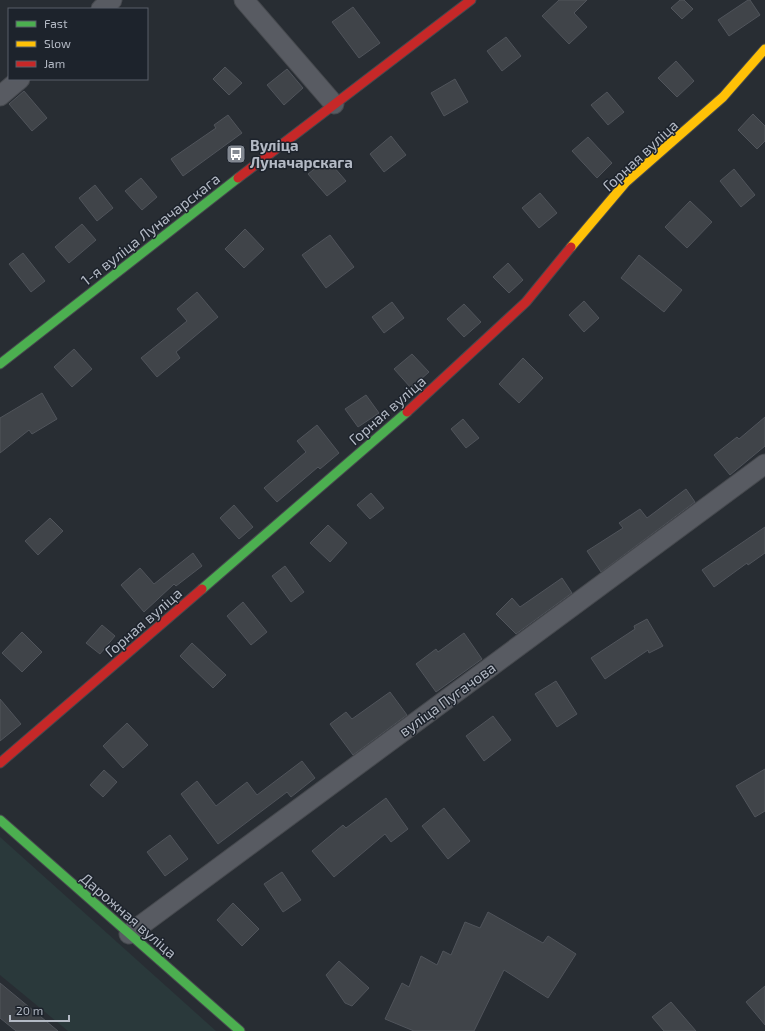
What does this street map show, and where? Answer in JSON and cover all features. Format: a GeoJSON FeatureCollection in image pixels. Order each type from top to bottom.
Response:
{"type":"FeatureCollection","features":[{"type":"Feature","properties":{"kind":"street"},"geometry":{"type":"LineString","coordinates":[[102,8],[112,0]]}},
{"type":"Feature","properties":{"kind":"street"},"geometry":{"type":"LineString","coordinates":[[244,0],[334,104]]}},
{"type":"Feature","properties":{"kind":"street","name":"1-я вуліца Луначарскага"},"geometry":{"type":"LineString","coordinates":[[0,364],[167,232],[471,0]]}},
{"type":"Feature","properties":{"kind":"street","name":"Горная вуліца"},"geometry":{"type":"LineString","coordinates":[[0,763],[421,400],[526,302],[626,182],[723,97],[765,49]]}},
{"type":"Feature","properties":{"kind":"street"},"geometry":{"type":"LineString","coordinates":[[0,96],[19,80]]}},
{"type":"Feature","properties":{"kind":"street","name":"вуліца Пугачова"},"geometry":{"type":"LineString","coordinates":[[128,934],[765,464]]}},
{"type":"Feature","properties":{"kind":"street","name":"Дарожная вуліца"},"geometry":{"type":"LineString","coordinates":[[0,820],[240,1031]]}},
{"type":"Feature","properties":{"kind":"shaded area"},"geometry":{"type":"Polygon","coordinates":[[[0,837],[216,1031],[68,1031],[0,975],[0,837]]]}},
{"type":"Feature","properties":{"kind":"building"},"geometry":{"type":"Polygon","coordinates":[[[559,0],[587,0],[574,13],[587,27],[569,44],[542,16],[559,0]]]}},
{"type":"Feature","properties":{"kind":"building"},"geometry":{"type":"Polygon","coordinates":[[[680,0],[684,0],[693,9],[682,19],[671,8],[680,0]]]}},
{"type":"Feature","properties":{"kind":"building"},"geometry":{"type":"Polygon","coordinates":[[[750,0],[760,15],[729,36],[718,20],[750,0]]]}},
{"type":"Feature","properties":{"kind":"building"},"geometry":{"type":"Polygon","coordinates":[[[353,7],[380,43],[359,58],[332,22],[353,7]]]}},
{"type":"Feature","properties":{"kind":"building"},"geometry":{"type":"Polygon","coordinates":[[[506,37],[521,56],[502,71],[487,51],[506,37]]]}},
{"type":"Feature","properties":{"kind":"building"},"geometry":{"type":"Polygon","coordinates":[[[676,61],[694,81],[677,97],[658,78],[676,61]]]}},
{"type":"Feature","properties":{"kind":"building"},"geometry":{"type":"Polygon","coordinates":[[[225,67],[242,83],[229,95],[213,79],[225,67]]]}},
{"type":"Feature","properties":{"kind":"building"},"geometry":{"type":"Polygon","coordinates":[[[287,69],[303,88],[284,105],[267,85],[287,69]]]}},
{"type":"Feature","properties":{"kind":"building"},"geometry":{"type":"Polygon","coordinates":[[[455,79],[468,102],[444,116],[431,93],[455,79]]]}},
{"type":"Feature","properties":{"kind":"building"},"geometry":{"type":"Polygon","coordinates":[[[24,91],[47,118],[32,131],[9,104],[24,91]]]}},
{"type":"Feature","properties":{"kind":"building"},"geometry":{"type":"Polygon","coordinates":[[[607,92],[624,112],[608,125],[591,105],[607,92]]]}},
{"type":"Feature","properties":{"kind":"building"},"geometry":{"type":"Polygon","coordinates":[[[753,114],[765,126],[765,141],[757,149],[738,130],[753,114]]]}},
{"type":"Feature","properties":{"kind":"building"},"geometry":{"type":"Polygon","coordinates":[[[228,115],[242,133],[183,176],[171,159],[216,128],[214,125],[228,115]]]}},
{"type":"Feature","properties":{"kind":"building"},"geometry":{"type":"Polygon","coordinates":[[[391,136],[406,155],[384,172],[370,154],[391,136]]]}},
{"type":"Feature","properties":{"kind":"building"},"geometry":{"type":"Polygon","coordinates":[[[588,137],[612,163],[597,178],[572,151],[588,137]]]}},
{"type":"Feature","properties":{"kind":"building"},"geometry":{"type":"Polygon","coordinates":[[[327,159],[346,181],[327,196],[308,174],[327,159]]]}},
{"type":"Feature","properties":{"kind":"building"},"geometry":{"type":"Polygon","coordinates":[[[734,169],[755,195],[741,207],[720,181],[734,169]]]}},
{"type":"Feature","properties":{"kind":"building"},"geometry":{"type":"Polygon","coordinates":[[[141,178],[157,197],[142,210],[125,191],[141,178]]]}},
{"type":"Feature","properties":{"kind":"building"},"geometry":{"type":"Polygon","coordinates":[[[95,185],[113,208],[97,221],[79,198],[95,185]]]}},
{"type":"Feature","properties":{"kind":"building"},"geometry":{"type":"Polygon","coordinates":[[[540,193],[557,213],[539,228],[522,208],[540,193]]]}},
{"type":"Feature","properties":{"kind":"building"},"geometry":{"type":"Polygon","coordinates":[[[690,201],[712,222],[687,248],[665,227],[690,201]]]}},
{"type":"Feature","properties":{"kind":"building"},"geometry":{"type":"Polygon","coordinates":[[[82,224],[96,240],[69,263],[55,247],[82,224]]]}},
{"type":"Feature","properties":{"kind":"building"},"geometry":{"type":"Polygon","coordinates":[[[245,229],[264,249],[244,268],[225,249],[245,229]]]}},
{"type":"Feature","properties":{"kind":"building"},"geometry":{"type":"Polygon","coordinates":[[[330,235],[354,267],[326,288],[302,255],[330,235]]]}},
{"type":"Feature","properties":{"kind":"building"},"geometry":{"type":"Polygon","coordinates":[[[23,253],[45,281],[31,292],[9,264],[23,253]]]}},
{"type":"Feature","properties":{"kind":"building"},"geometry":{"type":"Polygon","coordinates":[[[639,255],[682,290],[664,312],[621,278],[639,255]]]}},
{"type":"Feature","properties":{"kind":"building"},"geometry":{"type":"Polygon","coordinates":[[[508,263],[523,280],[509,293],[493,277],[508,263]]]}},
{"type":"Feature","properties":{"kind":"building"},"geometry":{"type":"Polygon","coordinates":[[[197,292],[218,317],[176,352],[180,358],[157,377],[141,358],[187,321],[177,309],[197,292]]]}},
{"type":"Feature","properties":{"kind":"building"},"geometry":{"type":"Polygon","coordinates":[[[584,301],[599,318],[584,332],[569,315],[584,301]]]}},
{"type":"Feature","properties":{"kind":"building"},"geometry":{"type":"Polygon","coordinates":[[[392,302],[404,318],[384,333],[372,317],[392,302]]]}},
{"type":"Feature","properties":{"kind":"building"},"geometry":{"type":"Polygon","coordinates":[[[464,304],[481,322],[464,337],[447,319],[464,304]]]}},
{"type":"Feature","properties":{"kind":"building"},"geometry":{"type":"Polygon","coordinates":[[[74,349],[92,369],[72,387],[54,367],[74,349]]]}},
{"type":"Feature","properties":{"kind":"building"},"geometry":{"type":"Polygon","coordinates":[[[412,354],[429,372],[411,388],[394,369],[412,354]]]}},
{"type":"Feature","properties":{"kind":"building"},"geometry":{"type":"Polygon","coordinates":[[[523,358],[543,378],[519,403],[499,384],[523,358]]]}},
{"type":"Feature","properties":{"kind":"building"},"geometry":{"type":"Polygon","coordinates":[[[42,393],[57,419],[32,434],[29,430],[0,453],[0,418],[42,393]]]}},
{"type":"Feature","properties":{"kind":"building"},"geometry":{"type":"Polygon","coordinates":[[[366,395],[379,413],[358,427],[345,409],[366,395]]]}},
{"type":"Feature","properties":{"kind":"building"},"geometry":{"type":"Polygon","coordinates":[[[765,417],[765,446],[730,475],[714,455],[737,437],[739,439],[765,417]]]}},
{"type":"Feature","properties":{"kind":"building"},"geometry":{"type":"Polygon","coordinates":[[[463,419],[479,438],[466,448],[451,429],[463,419]]]}},
{"type":"Feature","properties":{"kind":"building"},"geometry":{"type":"Polygon","coordinates":[[[317,425],[339,453],[320,469],[318,467],[277,502],[264,488],[306,452],[297,441],[317,425]]]}},
{"type":"Feature","properties":{"kind":"building"},"geometry":{"type":"Polygon","coordinates":[[[686,489],[695,502],[601,572],[587,551],[623,528],[619,523],[640,509],[647,518],[686,489]]]}},
{"type":"Feature","properties":{"kind":"building"},"geometry":{"type":"Polygon","coordinates":[[[371,493],[384,508],[370,519],[357,505],[371,493]]]}},
{"type":"Feature","properties":{"kind":"building"},"geometry":{"type":"Polygon","coordinates":[[[234,505],[253,527],[239,539],[220,518],[234,505]]]}},
{"type":"Feature","properties":{"kind":"building"},"geometry":{"type":"Polygon","coordinates":[[[50,518],[63,531],[38,555],[25,541],[50,518]]]}},
{"type":"Feature","properties":{"kind":"building"},"geometry":{"type":"Polygon","coordinates":[[[328,525],[347,543],[330,562],[310,543],[328,525]]]}},
{"type":"Feature","properties":{"kind":"building"},"geometry":{"type":"Polygon","coordinates":[[[765,527],[765,553],[748,565],[747,563],[714,587],[702,570],[765,527]]]}},
{"type":"Feature","properties":{"kind":"building"},"geometry":{"type":"Polygon","coordinates":[[[193,553],[202,566],[176,586],[174,584],[144,612],[121,585],[140,568],[154,584],[193,553]]]}},
{"type":"Feature","properties":{"kind":"building"},"geometry":{"type":"Polygon","coordinates":[[[285,566],[304,592],[291,602],[272,576],[285,566]]]}},
{"type":"Feature","properties":{"kind":"building"},"geometry":{"type":"Polygon","coordinates":[[[562,578],[572,593],[516,634],[496,614],[512,598],[520,607],[562,578]]]}},
{"type":"Feature","properties":{"kind":"building"},"geometry":{"type":"Polygon","coordinates":[[[243,602],[267,632],[251,645],[227,616],[243,602]]]}},
{"type":"Feature","properties":{"kind":"building"},"geometry":{"type":"Polygon","coordinates":[[[647,619],[663,646],[649,653],[648,650],[605,679],[591,658],[635,629],[634,626],[647,619]]]}},
{"type":"Feature","properties":{"kind":"building"},"geometry":{"type":"Polygon","coordinates":[[[102,625],[115,636],[100,654],[86,643],[102,625]]]}},
{"type":"Feature","properties":{"kind":"building"},"geometry":{"type":"Polygon","coordinates":[[[22,632],[42,652],[22,672],[2,653],[22,632]]]}},
{"type":"Feature","properties":{"kind":"building"},"geometry":{"type":"Polygon","coordinates":[[[464,633],[482,659],[436,692],[416,664],[436,649],[438,652],[464,633]]]}},
{"type":"Feature","properties":{"kind":"building"},"geometry":{"type":"Polygon","coordinates":[[[192,643],[226,675],[213,688],[180,656],[192,643]]]}},
{"type":"Feature","properties":{"kind":"building"},"geometry":{"type":"Polygon","coordinates":[[[556,681],[577,714],[557,727],[535,694],[556,681]]]}},
{"type":"Feature","properties":{"kind":"building"},"geometry":{"type":"Polygon","coordinates":[[[390,692],[407,715],[353,755],[330,724],[346,712],[352,719],[390,692]]]}},
{"type":"Feature","properties":{"kind":"building"},"geometry":{"type":"Polygon","coordinates":[[[0,699],[21,724],[0,741],[0,699]]]}},
{"type":"Feature","properties":{"kind":"building"},"geometry":{"type":"Polygon","coordinates":[[[493,716],[511,740],[484,761],[466,736],[493,716]]]}},
{"type":"Feature","properties":{"kind":"building"},"geometry":{"type":"Polygon","coordinates":[[[127,723],[148,745],[123,768],[103,746],[127,723]]]}},
{"type":"Feature","properties":{"kind":"building"},"geometry":{"type":"Polygon","coordinates":[[[302,761],[315,778],[291,797],[287,792],[218,844],[181,794],[197,781],[216,806],[247,782],[257,795],[302,761]]]}},
{"type":"Feature","properties":{"kind":"building"},"geometry":{"type":"Polygon","coordinates":[[[765,769],[765,811],[755,817],[736,786],[765,769]]]}},
{"type":"Feature","properties":{"kind":"building"},"geometry":{"type":"Polygon","coordinates":[[[104,770],[117,782],[103,797],[90,785],[104,770]]]}},
{"type":"Feature","properties":{"kind":"building"},"geometry":{"type":"Polygon","coordinates":[[[386,798],[408,829],[391,842],[385,834],[334,877],[312,851],[343,825],[346,828],[386,798]]]}},
{"type":"Feature","properties":{"kind":"building"},"geometry":{"type":"Polygon","coordinates":[[[444,808],[470,841],[448,859],[422,826],[444,808]]]}},
{"type":"Feature","properties":{"kind":"building"},"geometry":{"type":"Polygon","coordinates":[[[170,835],[188,859],[165,876],[147,852],[170,835]]]}},
{"type":"Feature","properties":{"kind":"building"},"geometry":{"type":"Polygon","coordinates":[[[282,872],[301,900],[283,912],[264,884],[282,872]]]}},
{"type":"Feature","properties":{"kind":"building"},"geometry":{"type":"Polygon","coordinates":[[[233,903],[259,929],[242,946],[217,920],[233,903]]]}},
{"type":"Feature","properties":{"kind":"building"},"geometry":{"type":"Polygon","coordinates":[[[488,912],[543,943],[548,936],[576,954],[548,998],[504,970],[474,1031],[414,1031],[385,1019],[402,983],[409,987],[421,956],[437,965],[443,951],[451,955],[465,922],[480,928],[488,912]]]}},
{"type":"Feature","properties":{"kind":"building"},"geometry":{"type":"Polygon","coordinates":[[[339,961],[369,988],[352,1006],[345,1003],[326,975],[339,961]]]}},
{"type":"Feature","properties":{"kind":"building"},"geometry":{"type":"Polygon","coordinates":[[[0,983],[58,1031],[16,1031],[0,1018],[0,983]]]}},
{"type":"Feature","properties":{"kind":"building"},"geometry":{"type":"Polygon","coordinates":[[[765,986],[765,1025],[746,1002],[765,986]]]}},
{"type":"Feature","properties":{"kind":"building"},"geometry":{"type":"Polygon","coordinates":[[[671,1002],[696,1031],[664,1031],[652,1017],[671,1002]]]}},
{"type":"Feature","properties":{"kind":"traffic: fast"},"geometry":{"type":"LineString","coordinates":[[0,364],[238,178]]}},
{"type":"Feature","properties":{"kind":"traffic: fast"},"geometry":{"type":"LineString","coordinates":[[202,589],[407,412]]}},
{"type":"Feature","properties":{"kind":"traffic: fast"},"geometry":{"type":"LineString","coordinates":[[0,820],[240,1031]]}},
{"type":"Feature","properties":{"kind":"traffic: slow"},"geometry":{"type":"LineString","coordinates":[[571,247],[626,182],[723,97],[765,49]]}},
{"type":"Feature","properties":{"kind":"traffic: jam"},"geometry":{"type":"LineString","coordinates":[[238,178],[471,0]]}},
{"type":"Feature","properties":{"kind":"traffic: jam"},"geometry":{"type":"LineString","coordinates":[[407,412],[526,302],[571,247]]}},
{"type":"Feature","properties":{"kind":"traffic: jam"},"geometry":{"type":"LineString","coordinates":[[0,763],[202,589]]}},
{"type":"Feature","properties":{"kind":"place","name":"Вуліца Луначарскага"},"geometry":{"type":"Point","coordinates":[236,154]}}]}
